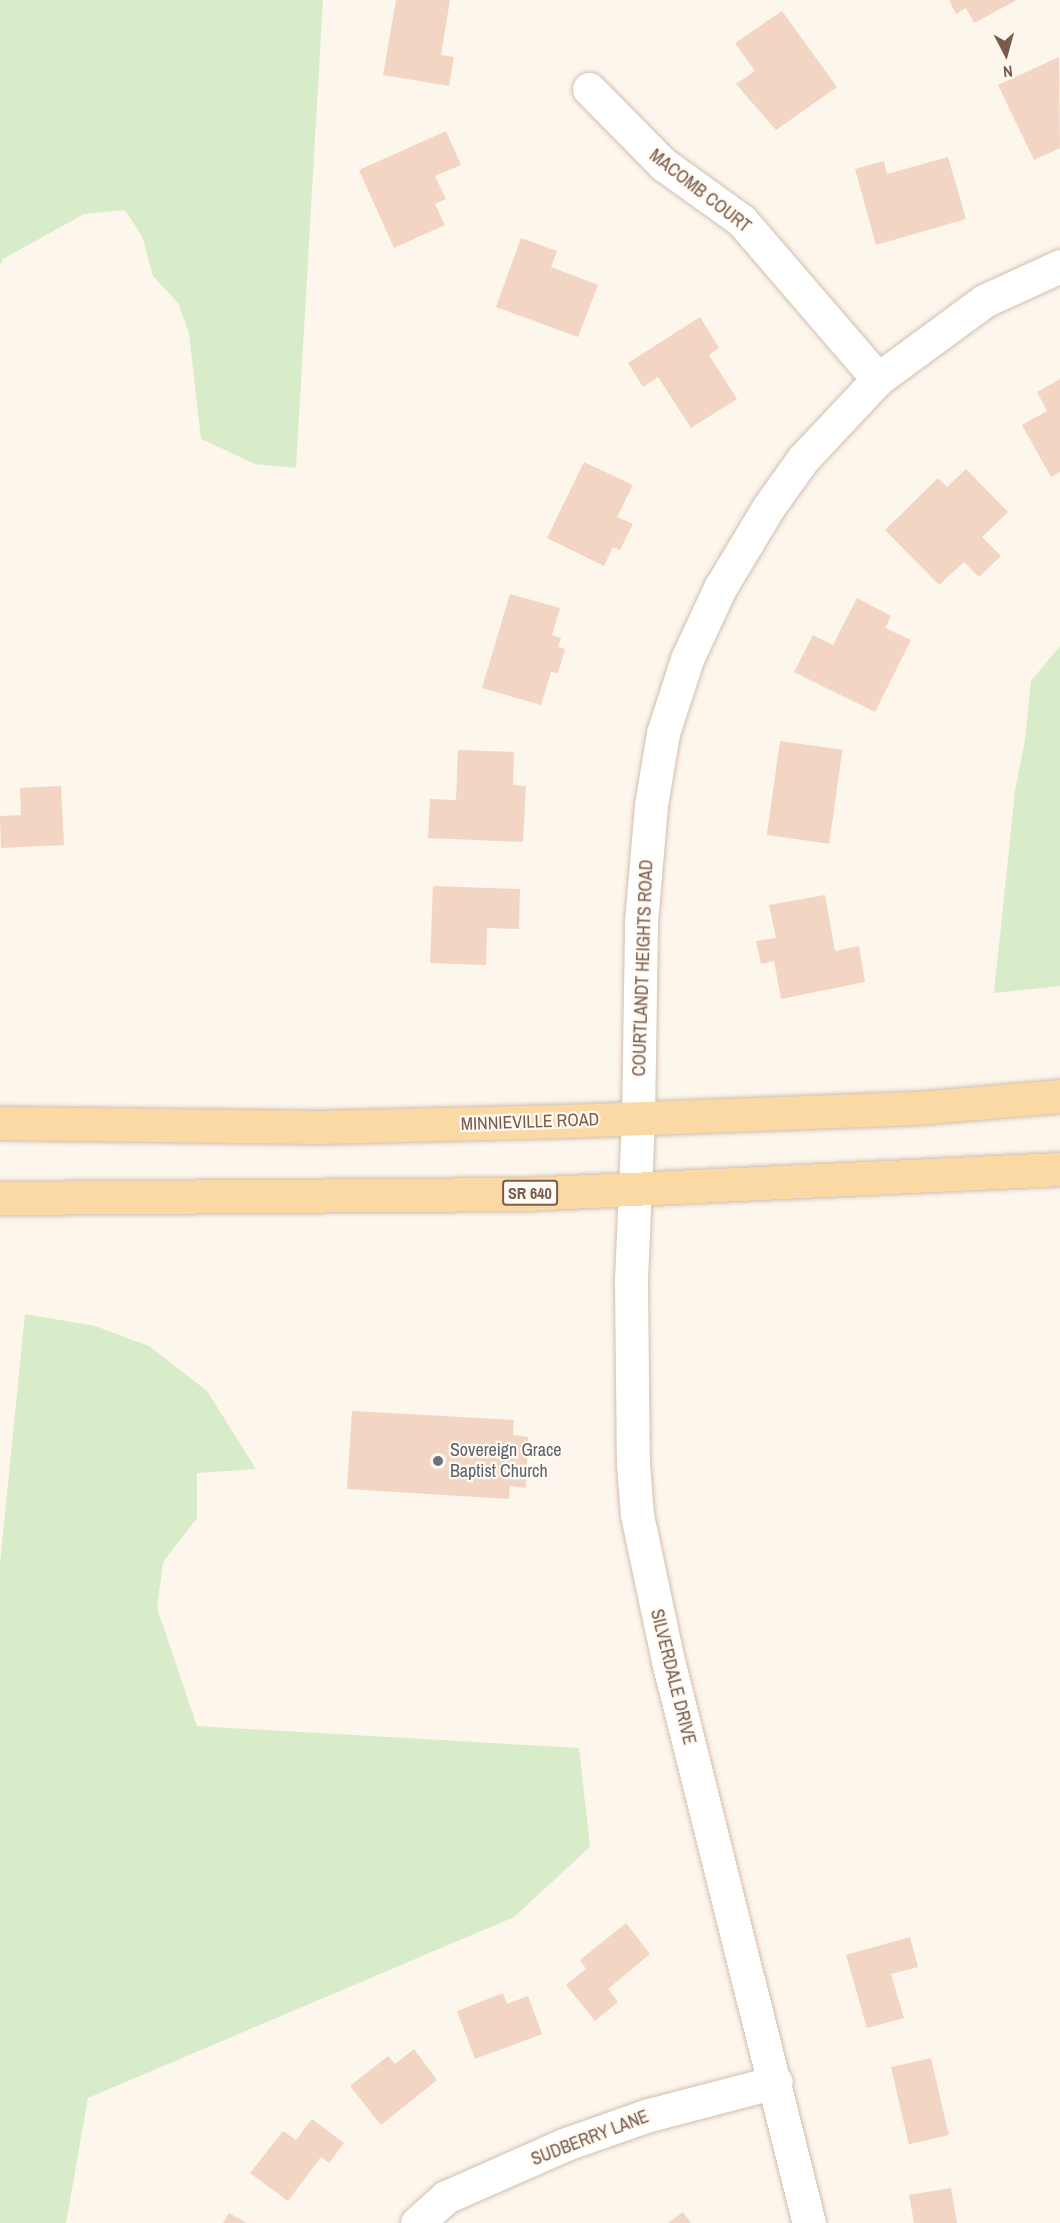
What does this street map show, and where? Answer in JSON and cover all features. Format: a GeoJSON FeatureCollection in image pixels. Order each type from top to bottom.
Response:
{"type":"FeatureCollection","features":[{"type":"Feature","properties":{"kind":"main road","name":"MINNIEVILLE ROAD"},"geometry":{"type":"LineString","coordinates":[[0,1123],[319,1127],[638,1119],[917,1108],[1060,1096]]}},
{"type":"Feature","properties":{"kind":"main road","name":"SR 640"},"geometry":{"type":"LineString","coordinates":[[0,1198],[524,1194],[1060,1168]]}},
{"type":"Feature","properties":{"kind":"street","name":"MACOMB COURT"},"geometry":{"type":"LineString","coordinates":[[589,89],[663,165],[742,221],[878,379]]}},
{"type":"Feature","properties":{"kind":"street","name":"COURTLANDT HEIGHTS ROAD"},"geometry":{"type":"LineString","coordinates":[[638,1119],[641,922],[651,805],[663,733],[687,659],[720,588],[768,508],[803,459],[878,379],[984,301],[1060,266]]}},
{"type":"Feature","properties":{"kind":"street","name":"SILVERDALE DRIVE"},"geometry":{"type":"LineString","coordinates":[[638,1119],[631,1293],[633,1464],[637,1515],[668,1661],[776,2082],[809,2223]]}},
{"type":"Feature","properties":{"kind":"street","name":"SUDBERRY LANE"},"geometry":{"type":"LineString","coordinates":[[417,2223],[446,2197],[566,2144],[649,2115],[776,2082]]}},
{"type":"Feature","properties":{"kind":"green space"},"geometry":{"type":"Polygon","coordinates":[[[0,0],[323,0],[296,468],[255,464],[201,439],[189,333],[178,303],[153,276],[142,236],[125,210],[84,214],[3,259],[0,265],[0,0]]]}},
{"type":"Feature","properties":{"kind":"green space"},"geometry":{"type":"Polygon","coordinates":[[[1060,646],[1060,986],[994,993],[1015,791],[1025,740],[1031,681],[1060,646]]]}},
{"type":"Feature","properties":{"kind":"green space"},"geometry":{"type":"Polygon","coordinates":[[[25,1314],[95,1326],[149,1346],[207,1391],[256,1469],[197,1473],[197,1518],[163,1562],[157,1608],[197,1726],[579,1748],[590,1847],[514,1917],[88,2098],[66,2223],[0,2223],[0,1562],[25,1314]]]}},
{"type":"Feature","properties":{"kind":"building"},"geometry":{"type":"Polygon","coordinates":[[[396,0],[450,0],[441,55],[454,57],[449,86],[383,75],[396,0]]]}},
{"type":"Feature","properties":{"kind":"building"},"geometry":{"type":"Polygon","coordinates":[[[949,0],[1017,0],[974,23],[966,8],[956,14],[949,0]]]}},
{"type":"Feature","properties":{"kind":"building"},"geometry":{"type":"Polygon","coordinates":[[[782,11],[837,87],[776,130],[736,84],[755,71],[735,43],[782,11]]]}},
{"type":"Feature","properties":{"kind":"building"},"geometry":{"type":"Polygon","coordinates":[[[1059,57],[1060,148],[1034,160],[998,85],[1059,57]]]}},
{"type":"Feature","properties":{"kind":"building"},"geometry":{"type":"Polygon","coordinates":[[[446,131],[461,165],[435,176],[446,199],[435,204],[445,225],[394,248],[359,170],[446,131]]]}},
{"type":"Feature","properties":{"kind":"building"},"geometry":{"type":"Polygon","coordinates":[[[948,157],[966,219],[876,245],[855,169],[884,161],[887,174],[948,157]]]}},
{"type":"Feature","properties":{"kind":"building"},"geometry":{"type":"Polygon","coordinates":[[[521,238],[557,251],[551,267],[598,285],[578,337],[496,307],[521,238]]]}},
{"type":"Feature","properties":{"kind":"building"},"geometry":{"type":"Polygon","coordinates":[[[700,317],[719,348],[709,355],[737,399],[691,428],[658,377],[643,387],[628,363],[700,317]]]}},
{"type":"Feature","properties":{"kind":"building"},"geometry":{"type":"Polygon","coordinates":[[[1060,379],[1060,472],[1051,477],[1022,425],[1047,411],[1037,392],[1060,379]]]}},
{"type":"Feature","properties":{"kind":"building"},"geometry":{"type":"Polygon","coordinates":[[[584,462],[633,485],[617,517],[633,524],[620,550],[613,547],[604,566],[547,538],[584,462]]]}},
{"type":"Feature","properties":{"kind":"building"},"geometry":{"type":"Polygon","coordinates":[[[966,469],[1008,512],[982,537],[1001,556],[979,577],[964,562],[939,585],[885,530],[938,478],[947,487],[966,469]]]}},
{"type":"Feature","properties":{"kind":"building"},"geometry":{"type":"Polygon","coordinates":[[[510,594],[560,608],[552,635],[561,638],[558,647],[565,649],[558,673],[551,672],[541,705],[482,688],[510,594]]]}},
{"type":"Feature","properties":{"kind":"building"},"geometry":{"type":"Polygon","coordinates":[[[857,598],[891,616],[885,628],[911,640],[875,712],[794,672],[813,635],[833,645],[857,598]]]}},
{"type":"Feature","properties":{"kind":"building"},"geometry":{"type":"Polygon","coordinates":[[[780,741],[842,750],[829,844],[767,835],[780,741]]]}},
{"type":"Feature","properties":{"kind":"building"},"geometry":{"type":"Polygon","coordinates":[[[458,750],[514,752],[513,785],[526,786],[523,842],[428,838],[430,799],[456,800],[458,750]]]}},
{"type":"Feature","properties":{"kind":"building"},"geometry":{"type":"Polygon","coordinates":[[[61,786],[64,845],[1,848],[0,816],[21,815],[20,788],[61,786]]]}},
{"type":"Feature","properties":{"kind":"building"},"geometry":{"type":"Polygon","coordinates":[[[433,886],[520,889],[519,929],[487,928],[486,965],[430,963],[433,886]]]}},
{"type":"Feature","properties":{"kind":"building"},"geometry":{"type":"Polygon","coordinates":[[[825,895],[835,951],[859,946],[865,982],[781,999],[774,961],[761,964],[756,941],[776,938],[769,905],[825,895]]]}},
{"type":"Feature","properties":{"kind":"building","name":"Sovereign Grace Baptist Church"},"geometry":{"type":"Polygon","coordinates":[[[352,1411],[514,1420],[513,1435],[528,1437],[526,1488],[510,1486],[509,1499],[347,1489],[352,1411]]]}},
{"type":"Feature","properties":{"kind":"building"},"geometry":{"type":"Polygon","coordinates":[[[626,1923],[650,1954],[608,1989],[618,2002],[595,2021],[566,1985],[586,1969],[580,1960],[626,1923]]]}},
{"type":"Feature","properties":{"kind":"building"},"geometry":{"type":"Polygon","coordinates":[[[910,1937],[918,1967],[891,1974],[904,2018],[867,2028],[846,1955],[910,1937]]]}},
{"type":"Feature","properties":{"kind":"building"},"geometry":{"type":"Polygon","coordinates":[[[503,1993],[507,2004],[528,1996],[542,2034],[475,2059],[457,2011],[503,1993]]]}},
{"type":"Feature","properties":{"kind":"building"},"geometry":{"type":"Polygon","coordinates":[[[414,2049],[437,2080],[381,2125],[350,2086],[388,2056],[395,2064],[414,2049]]]}},
{"type":"Feature","properties":{"kind":"building"},"geometry":{"type":"Polygon","coordinates":[[[931,2058],[949,2135],[909,2144],[891,2067],[931,2058]]]}},
{"type":"Feature","properties":{"kind":"building"},"geometry":{"type":"Polygon","coordinates":[[[312,2119],[344,2143],[329,2163],[321,2157],[288,2201],[250,2173],[283,2131],[296,2140],[312,2119]]]}},
{"type":"Feature","properties":{"kind":"building"},"geometry":{"type":"Polygon","coordinates":[[[951,2188],[957,2223],[914,2223],[909,2195],[951,2188]]]}},
{"type":"Feature","properties":{"kind":"building"},"geometry":{"type":"Polygon","coordinates":[[[683,2212],[691,2223],[668,2223],[683,2212]]]}},
{"type":"Feature","properties":{"kind":"building"},"geometry":{"type":"Polygon","coordinates":[[[229,2213],[247,2223],[223,2223],[229,2213]]]}},
{"type":"Feature","properties":{"kind":"place","name":"Sovereign Grace Baptist Church"},"geometry":{"type":"Point","coordinates":[438,1461]}}]}
